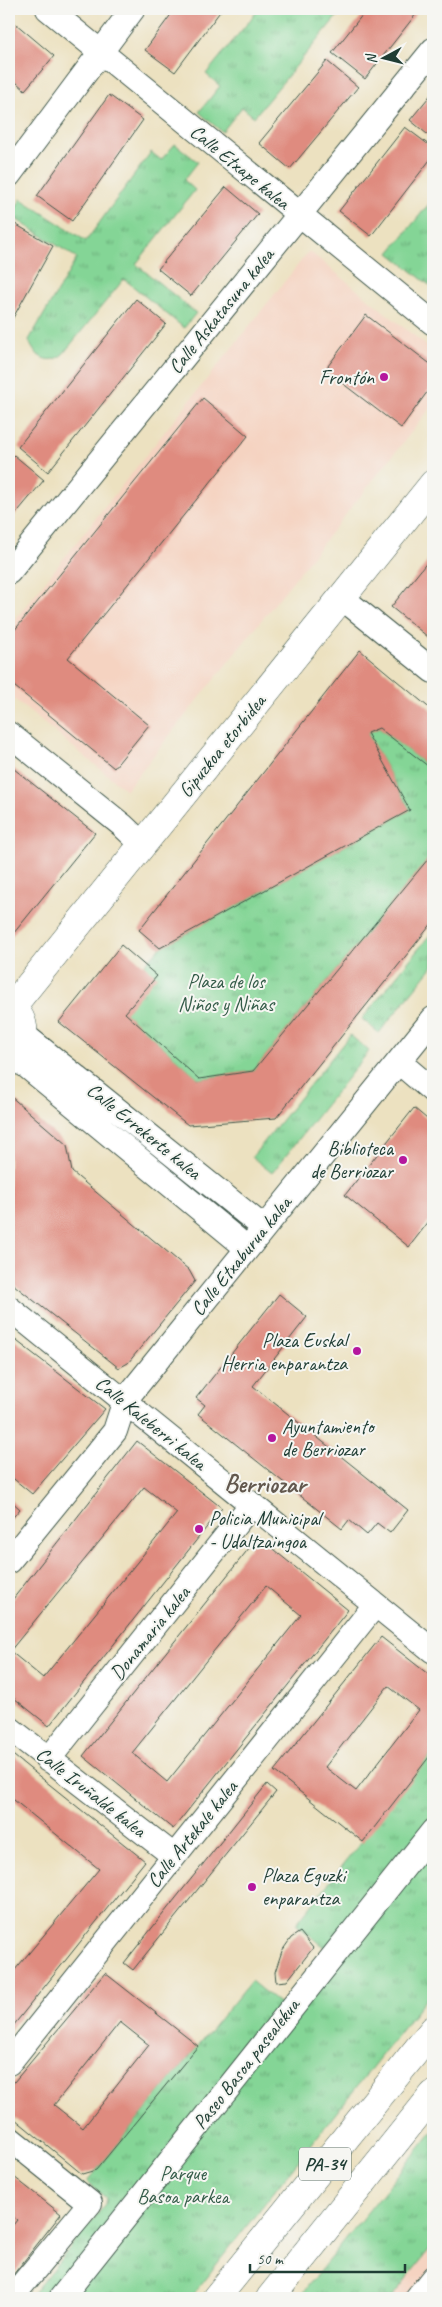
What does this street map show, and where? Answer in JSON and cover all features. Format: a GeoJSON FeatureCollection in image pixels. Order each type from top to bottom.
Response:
{"type":"FeatureCollection","features":[{"type":"Feature","properties":{"kind":"main road","name":"Gipuzkoa etorbidea"},"geometry":{"type":"LineString","coordinates":[[24,1034],[18,1015],[10,1007],[433,484]]}},
{"type":"Feature","properties":{"kind":"main road"},"geometry":{"type":"LineString","coordinates":[[9,1060],[22,1045],[24,1034]]}},
{"type":"Feature","properties":{"kind":"main road","name":"PA-34"},"geometry":{"type":"LineString","coordinates":[[216,2298],[433,2030]]}},
{"type":"Feature","properties":{"kind":"main road","name":"PA-34"},"geometry":{"type":"LineString","coordinates":[[270,2298],[433,2095]]}},
{"type":"Feature","properties":{"kind":"street","name":"Calle Etxape kalea"},"geometry":{"type":"LineString","coordinates":[[48,9],[433,323]]}},
{"type":"Feature","properties":{"kind":"street"},"geometry":{"type":"LineString","coordinates":[[9,175],[133,9]]}},
{"type":"Feature","properties":{"kind":"street","name":"Calle Askatasuna kalea"},"geometry":{"type":"LineString","coordinates":[[9,572],[433,50]]}},
{"type":"Feature","properties":{"kind":"street"},"geometry":{"type":"LineString","coordinates":[[341,597],[433,671]]}},
{"type":"Feature","properties":{"kind":"street"},"geometry":{"type":"LineString","coordinates":[[9,734],[122,825],[142,844]]}},
{"type":"Feature","properties":{"kind":"street","name":"Calle Etxaburua kalea"},"geometry":{"type":"LineString","coordinates":[[125,1400],[433,1019]]}},
{"type":"Feature","properties":{"kind":"street","name":"Calle Errekerte kalea"},"geometry":{"type":"LineString","coordinates":[[24,1034],[263,1227]]}},
{"type":"Feature","properties":{"kind":"street","name":"Calle Errekerte kalea"},"geometry":{"type":"LineString","coordinates":[[9,1060],[24,1064],[247,1248]]}},
{"type":"Feature","properties":{"kind":"street"},"geometry":{"type":"LineString","coordinates":[[399,1062],[433,1091]]}},
{"type":"Feature","properties":{"kind":"street","name":"Calle Kaleberri kalea"},"geometry":{"type":"LineString","coordinates":[[9,1308],[433,1651]]}},
{"type":"Feature","properties":{"kind":"street"},"geometry":{"type":"LineString","coordinates":[[9,1561],[115,1431],[125,1400]]}},
{"type":"Feature","properties":{"kind":"street","name":"Donamaria kalea"},"geometry":{"type":"LineString","coordinates":[[48,1760],[251,1505]]}},
{"type":"Feature","properties":{"kind":"street","name":"Calle Artekale kalea"},"geometry":{"type":"LineString","coordinates":[[9,2063],[375,1605]]}},
{"type":"Feature","properties":{"kind":"street","name":"Calle Iruñalde kalea"},"geometry":{"type":"LineString","coordinates":[[9,1728],[174,1856]]}},
{"type":"Feature","properties":{"kind":"street","name":"Paseo Basoa pasealekua"},"geometry":{"type":"LineString","coordinates":[[61,2298],[433,1831]]}},
{"type":"Feature","properties":{"kind":"street"},"geometry":{"type":"LineString","coordinates":[[9,2138],[90,2203],[11,2298]]}},
{"type":"Feature","properties":{"kind":"street"},"geometry":{"type":"LineString","coordinates":[[417,2298],[433,2278]]}},
{"type":"Feature","properties":{"kind":"shaded area"},"geometry":{"type":"Polygon","coordinates":[[[309,251],[433,351],[433,405],[126,790],[9,695],[9,627],[309,251]]]}},
{"type":"Feature","properties":{"kind":"shaded area"},"geometry":{"type":"Polygon","coordinates":[[[433,2245],[433,2298],[391,2298],[433,2245]]]}},
{"type":"Feature","properties":{"kind":"green space"},"geometry":{"type":"Polygon","coordinates":[[[259,9],[343,9],[254,117],[242,107],[222,132],[199,112],[220,86],[206,74],[259,9]]]}},
{"type":"Feature","properties":{"kind":"green space"},"geometry":{"type":"Polygon","coordinates":[[[175,144],[198,162],[184,180],[195,190],[136,264],[196,313],[184,328],[124,279],[63,354],[52,359],[42,358],[34,350],[29,340],[77,258],[11,216],[21,199],[86,241],[151,152],[161,160],[175,144]]]}},
{"type":"Feature","properties":{"kind":"green space"},"geometry":{"type":"Polygon","coordinates":[[[433,199],[433,288],[389,253],[433,199]]]}},
{"type":"Feature","properties":{"kind":"green space","name":"Plaza de los Niños y Niñas"},"geometry":{"type":"Polygon","coordinates":[[[379,728],[433,770],[433,853],[253,1071],[199,1079],[125,1013],[144,965],[160,948],[410,810],[367,733],[379,728]]]}},
{"type":"Feature","properties":{"kind":"green space"},"geometry":{"type":"Polygon","coordinates":[[[433,931],[433,966],[379,1033],[362,1019],[433,931]]]}},
{"type":"Feature","properties":{"kind":"green space"},"geometry":{"type":"Polygon","coordinates":[[[350,1035],[369,1051],[272,1173],[252,1157],[350,1035]]]}},
{"type":"Feature","properties":{"kind":"green space","name":"Parque Basoa parkea"},"geometry":{"type":"Polygon","coordinates":[[[433,1752],[433,1990],[190,2298],[29,2298],[105,2205],[106,2198],[87,2182],[251,1981],[282,2006],[327,1949],[296,1924],[433,1752]]]}},
{"type":"Feature","properties":{"kind":"green space"},"geometry":{"type":"Polygon","coordinates":[[[433,2131],[433,2245],[391,2298],[298,2298],[433,2131]]]}},
{"type":"Feature","properties":{"kind":"building"},"geometry":{"type":"Polygon","coordinates":[[[175,9],[222,9],[175,72],[145,50],[175,9]]]}},
{"type":"Feature","properties":{"kind":"building"},"geometry":{"type":"Polygon","coordinates":[[[367,9],[420,9],[365,79],[332,53],[367,9]]]}},
{"type":"Feature","properties":{"kind":"building"},"geometry":{"type":"Polygon","coordinates":[[[9,18],[54,56],[25,90],[9,76],[9,18]]]}},
{"type":"Feature","properties":{"kind":"building"},"geometry":{"type":"Polygon","coordinates":[[[327,61],[358,87],[290,169],[259,143],[327,61]]]}},
{"type":"Feature","properties":{"kind":"building"},"geometry":{"type":"Polygon","coordinates":[[[433,92],[433,139],[410,120],[433,92]]]}},
{"type":"Feature","properties":{"kind":"building"},"geometry":{"type":"Polygon","coordinates":[[[109,95],[143,120],[72,221],[37,196],[109,95]]]}},
{"type":"Feature","properties":{"kind":"building"},"geometry":{"type":"Polygon","coordinates":[[[405,127],[433,148],[433,156],[371,236],[339,211],[405,127]]]}},
{"type":"Feature","properties":{"kind":"building"},"geometry":{"type":"Polygon","coordinates":[[[226,187],[258,214],[191,296],[158,269],[226,187]]]}},
{"type":"Feature","properties":{"kind":"building"},"geometry":{"type":"Polygon","coordinates":[[[15,224],[53,246],[9,325],[9,235],[15,224]]]}},
{"type":"Feature","properties":{"kind":"building"},"geometry":{"type":"Polygon","coordinates":[[[136,299],[166,324],[48,472],[18,447],[136,299]]]}},
{"type":"Feature","properties":{"kind":"building","name":"Frontón"},"geometry":{"type":"Polygon","coordinates":[[[366,315],[433,366],[433,384],[401,428],[325,370],[366,315]]]}},
{"type":"Feature","properties":{"kind":"building"},"geometry":{"type":"Polygon","coordinates":[[[203,398],[248,436],[68,658],[149,725],[114,768],[9,682],[9,637],[203,398]]]}},
{"type":"Feature","properties":{"kind":"building"},"geometry":{"type":"Polygon","coordinates":[[[14,455],[44,480],[9,522],[9,461],[14,455]]]}},
{"type":"Feature","properties":{"kind":"building"},"geometry":{"type":"Polygon","coordinates":[[[433,555],[433,641],[391,607],[433,555]]]}},
{"type":"Feature","properties":{"kind":"building"},"geometry":{"type":"Polygon","coordinates":[[[360,650],[433,711],[433,770],[379,728],[367,733],[410,810],[160,948],[139,930],[360,650]]]}},
{"type":"Feature","properties":{"kind":"building"},"geometry":{"type":"Polygon","coordinates":[[[9,765],[95,833],[9,939],[9,765]]]}},
{"type":"Feature","properties":{"kind":"building"},"geometry":{"type":"Polygon","coordinates":[[[433,853],[433,922],[276,1118],[188,1125],[59,1022],[121,945],[157,976],[125,1013],[199,1079],[253,1071],[433,853]]]}},
{"type":"Feature","properties":{"kind":"building"},"geometry":{"type":"Polygon","coordinates":[[[9,1095],[67,1145],[72,1172],[189,1270],[195,1281],[128,1363],[119,1368],[9,1281],[9,1095]]]}},
{"type":"Feature","properties":{"kind":"building","name":"Biblioteca de Berriozar"},"geometry":{"type":"Polygon","coordinates":[[[414,1108],[433,1124],[433,1216],[409,1247],[345,1195],[414,1108]]]}},
{"type":"Feature","properties":{"kind":"building","name":"Ayuntamiento de Berriozar"},"geometry":{"type":"Polygon","coordinates":[[[279,1294],[307,1317],[253,1386],[408,1510],[390,1533],[377,1523],[367,1535],[349,1520],[342,1529],[198,1414],[205,1405],[196,1398],[279,1294]]]}},
{"type":"Feature","properties":{"kind":"building"},"geometry":{"type":"Polygon","coordinates":[[[9,1335],[105,1409],[32,1494],[9,1475],[9,1335]]]}},
{"type":"Feature","properties":{"kind":"building"},"geometry":{"type":"Polygon","coordinates":[[[137,1441],[222,1508],[49,1726],[9,1694],[9,1604],[137,1441]],[[144,1487],[10,1651],[43,1678],[177,1513],[144,1487]]]}},
{"type":"Feature","properties":{"kind":"building"},"geometry":{"type":"Polygon","coordinates":[[[9,1499],[20,1509],[9,1522],[9,1499]]]}},
{"type":"Feature","properties":{"kind":"building"},"geometry":{"type":"Polygon","coordinates":[[[258,1537],[348,1610],[173,1829],[83,1756],[258,1537]],[[266,1586],[132,1753],[167,1782],[301,1615],[266,1586]]]}},
{"type":"Feature","properties":{"kind":"building"},"geometry":{"type":"Polygon","coordinates":[[[381,1637],[433,1678],[433,1752],[363,1842],[274,1771],[381,1637]],[[388,1686],[325,1767],[356,1791],[419,1710],[388,1686]]]}},
{"type":"Feature","properties":{"kind":"building"},"geometry":{"type":"Polygon","coordinates":[[[9,1752],[145,1861],[9,2031],[9,1977],[99,1869],[9,1796],[9,1752]]]}},
{"type":"Feature","properties":{"kind":"building"},"geometry":{"type":"Polygon","coordinates":[[[267,1784],[276,1792],[133,1970],[124,1963],[267,1784]]]}},
{"type":"Feature","properties":{"kind":"building"},"geometry":{"type":"Polygon","coordinates":[[[300,1932],[313,1948],[287,1981],[276,1982],[275,1972],[282,1951],[291,1938],[300,1932]]]}},
{"type":"Feature","properties":{"kind":"building"},"geometry":{"type":"Polygon","coordinates":[[[105,1973],[198,2046],[96,2170],[82,2174],[9,2114],[9,2088],[105,1973]],[[120,2022],[54,2105],[83,2128],[149,2045],[120,2022]]]}},
{"type":"Feature","properties":{"kind":"building"},"geometry":{"type":"Polygon","coordinates":[[[9,2173],[61,2214],[9,2280],[9,2230],[17,2220],[9,2213],[9,2173]]]}},
{"type":"Feature","properties":{"kind":"place","name":"Frontón"},"geometry":{"type":"Point","coordinates":[384,377]}},
{"type":"Feature","properties":{"kind":"place","name":"Biblioteca de Berriozar"},"geometry":{"type":"Point","coordinates":[403,1160]}},
{"type":"Feature","properties":{"kind":"place","name":"Plaza Euskal Herria enparantza"},"geometry":{"type":"Point","coordinates":[357,1351]}},
{"type":"Feature","properties":{"kind":"place","name":"Ayuntamiento de Berriozar"},"geometry":{"type":"Point","coordinates":[272,1438]}},
{"type":"Feature","properties":{"kind":"place","name":"Policia Municipal - Udaltzaingoa"},"geometry":{"type":"Point","coordinates":[199,1529]}},
{"type":"Feature","properties":{"kind":"place","name":"Plaza Eguzki enparantza"},"geometry":{"type":"Point","coordinates":[252,1887]}},
{"type":"Feature","properties":{"kind":"district","name":"Berriozar"},"geometry":{"type":"Point","coordinates":[265,1484]}}]}
